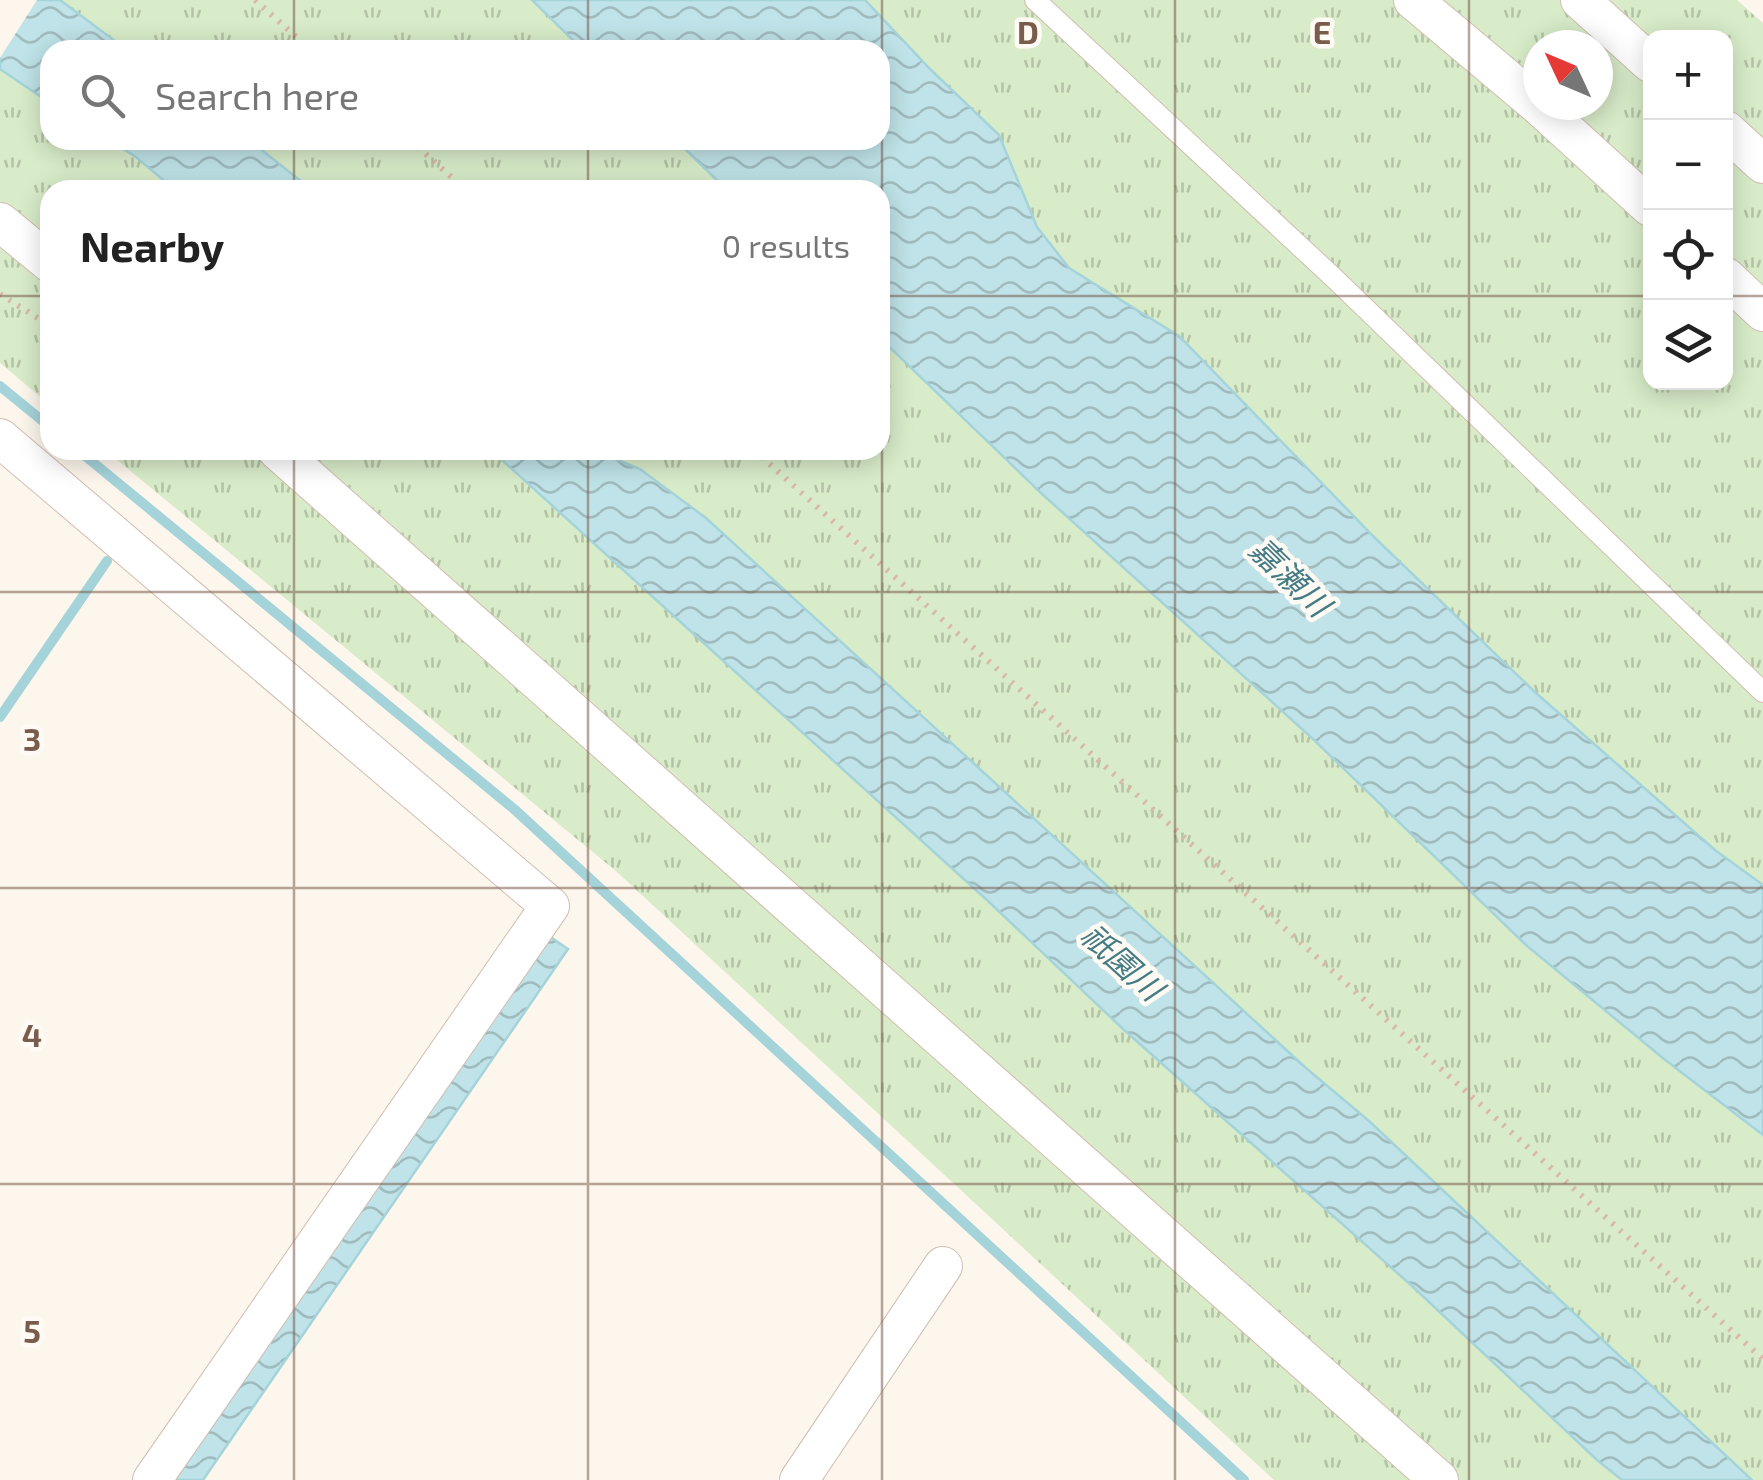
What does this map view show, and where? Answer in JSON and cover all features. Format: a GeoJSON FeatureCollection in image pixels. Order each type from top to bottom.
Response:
{"type":"FeatureCollection","features":[{"type":"Feature","properties":{"kind":"street"},"geometry":{"type":"LineString","coordinates":[[1413,0],[1523,92]]}},
{"type":"Feature","properties":{"kind":"street"},"geometry":{"type":"LineString","coordinates":[[1580,0],[1643,57]]}},
{"type":"Feature","properties":{"kind":"street"},"geometry":{"type":"LineString","coordinates":[[1554,120],[1643,201]]}},
{"type":"Feature","properties":{"kind":"street"},"geometry":{"type":"LineString","coordinates":[[1733,136],[1763,164]]}},
{"type":"Feature","properties":{"kind":"street"},"geometry":{"type":"LineString","coordinates":[[0,222],[40,255]]}},
{"type":"Feature","properties":{"kind":"street"},"geometry":{"type":"LineString","coordinates":[[1733,284],[1763,312]]}},
{"type":"Feature","properties":{"kind":"street"},"geometry":{"type":"LineString","coordinates":[[0,438],[550,906],[152,1480]]}},
{"type":"Feature","properties":{"kind":"street"},"geometry":{"type":"LineString","coordinates":[[288,460],[1439,1480]]}},
{"type":"Feature","properties":{"kind":"street"},"geometry":{"type":"LineString","coordinates":[[799,1480],[943,1266]]}},
{"type":"Feature","properties":{"kind":"lane"},"geometry":{"type":"LineString","coordinates":[[1035,0],[1336,279],[1763,692]]}},
{"type":"Feature","properties":{"kind":"path"},"geometry":{"type":"LineString","coordinates":[[255,0],[300,40]]}},
{"type":"Feature","properties":{"kind":"path"},"geometry":{"type":"LineString","coordinates":[[421,150],[455,180]]}},
{"type":"Feature","properties":{"kind":"path"},"geometry":{"type":"LineString","coordinates":[[0,294],[40,320]]}},
{"type":"Feature","properties":{"kind":"path"},"geometry":{"type":"LineString","coordinates":[[765,460],[1763,1360]]}},
{"type":"Feature","properties":{"kind":"green space"},"geometry":{"type":"Polygon","coordinates":[[[60,0],[532,0],[573,40],[114,40],[60,0]]]}},
{"type":"Feature","properties":{"kind":"green space"},"geometry":{"type":"Polygon","coordinates":[[[865,0],[1737,0],[1763,23],[1763,885],[1715,850],[1536,693],[1374,537],[1179,336],[1069,268],[1037,227],[999,135],[865,0]]]}},
{"type":"Feature","properties":{"kind":"green space"},"geometry":{"type":"Polygon","coordinates":[[[0,69],[40,96],[40,150],[125,150],[163,180],[40,180],[40,397],[0,363],[0,69]]]}},
{"type":"Feature","properties":{"kind":"green space"},"geometry":{"type":"Polygon","coordinates":[[[262,150],[686,150],[717,180],[299,180],[262,150]]]}},
{"type":"Feature","properties":{"kind":"green space"},"geometry":{"type":"Polygon","coordinates":[[[890,348],[1041,493],[1313,739],[1526,945],[1763,1135],[1763,1480],[1752,1480],[1369,1121],[1306,1068],[706,518],[640,469],[618,460],[890,460],[890,348]]]}},
{"type":"Feature","properties":{"kind":"green space"},"geometry":{"type":"Polygon","coordinates":[[[117,460],[502,460],[1622,1480],[1274,1480],[617,872],[117,460]]]}},
{"type":"Feature","properties":{"kind":"water"},"geometry":{"type":"Polygon","coordinates":[[[0,0],[60,0],[114,40],[40,40],[40,96],[0,69],[0,0]]]}},
{"type":"Feature","properties":{"kind":"water","name":"嘉瀬川"},"geometry":{"type":"Polygon","coordinates":[[[532,0],[865,0],[999,135],[1037,227],[1069,268],[1179,336],[1374,537],[1536,693],[1715,850],[1763,885],[1763,1135],[1526,945],[1313,739],[1041,493],[890,348],[890,180],[717,180],[686,150],[890,150],[890,40],[573,40],[532,0]]]}},
{"type":"Feature","properties":{"kind":"water"},"geometry":{"type":"Polygon","coordinates":[[[125,150],[262,150],[299,180],[163,180],[125,150]]]}},
{"type":"Feature","properties":{"kind":"water","name":"祇園川"},"geometry":{"type":"Polygon","coordinates":[[[502,460],[618,460],[640,469],[706,518],[1306,1068],[1369,1121],[1752,1480],[1622,1480],[1412,1286],[1123,1029],[988,901],[502,460]]]}},
{"type":"Feature","properties":{"kind":"water"},"geometry":{"type":"Polygon","coordinates":[[[549,936],[568,949],[203,1480],[175,1480],[549,936]]]}},
{"type":"Feature","properties":{"kind":"pier"},"geometry":{"type":"Polygon","coordinates":[[[0,0],[37,0],[0,58],[0,0]]]}},
{"type":"Feature","properties":{"kind":"waterway"},"geometry":{"type":"LineString","coordinates":[[0,386],[40,419]]}},
{"type":"Feature","properties":{"kind":"waterway"},"geometry":{"type":"LineString","coordinates":[[90,460],[514,809],[1244,1480]]}},
{"type":"Feature","properties":{"kind":"waterway"},"geometry":{"type":"LineString","coordinates":[[0,717],[107,561]]}}]}
